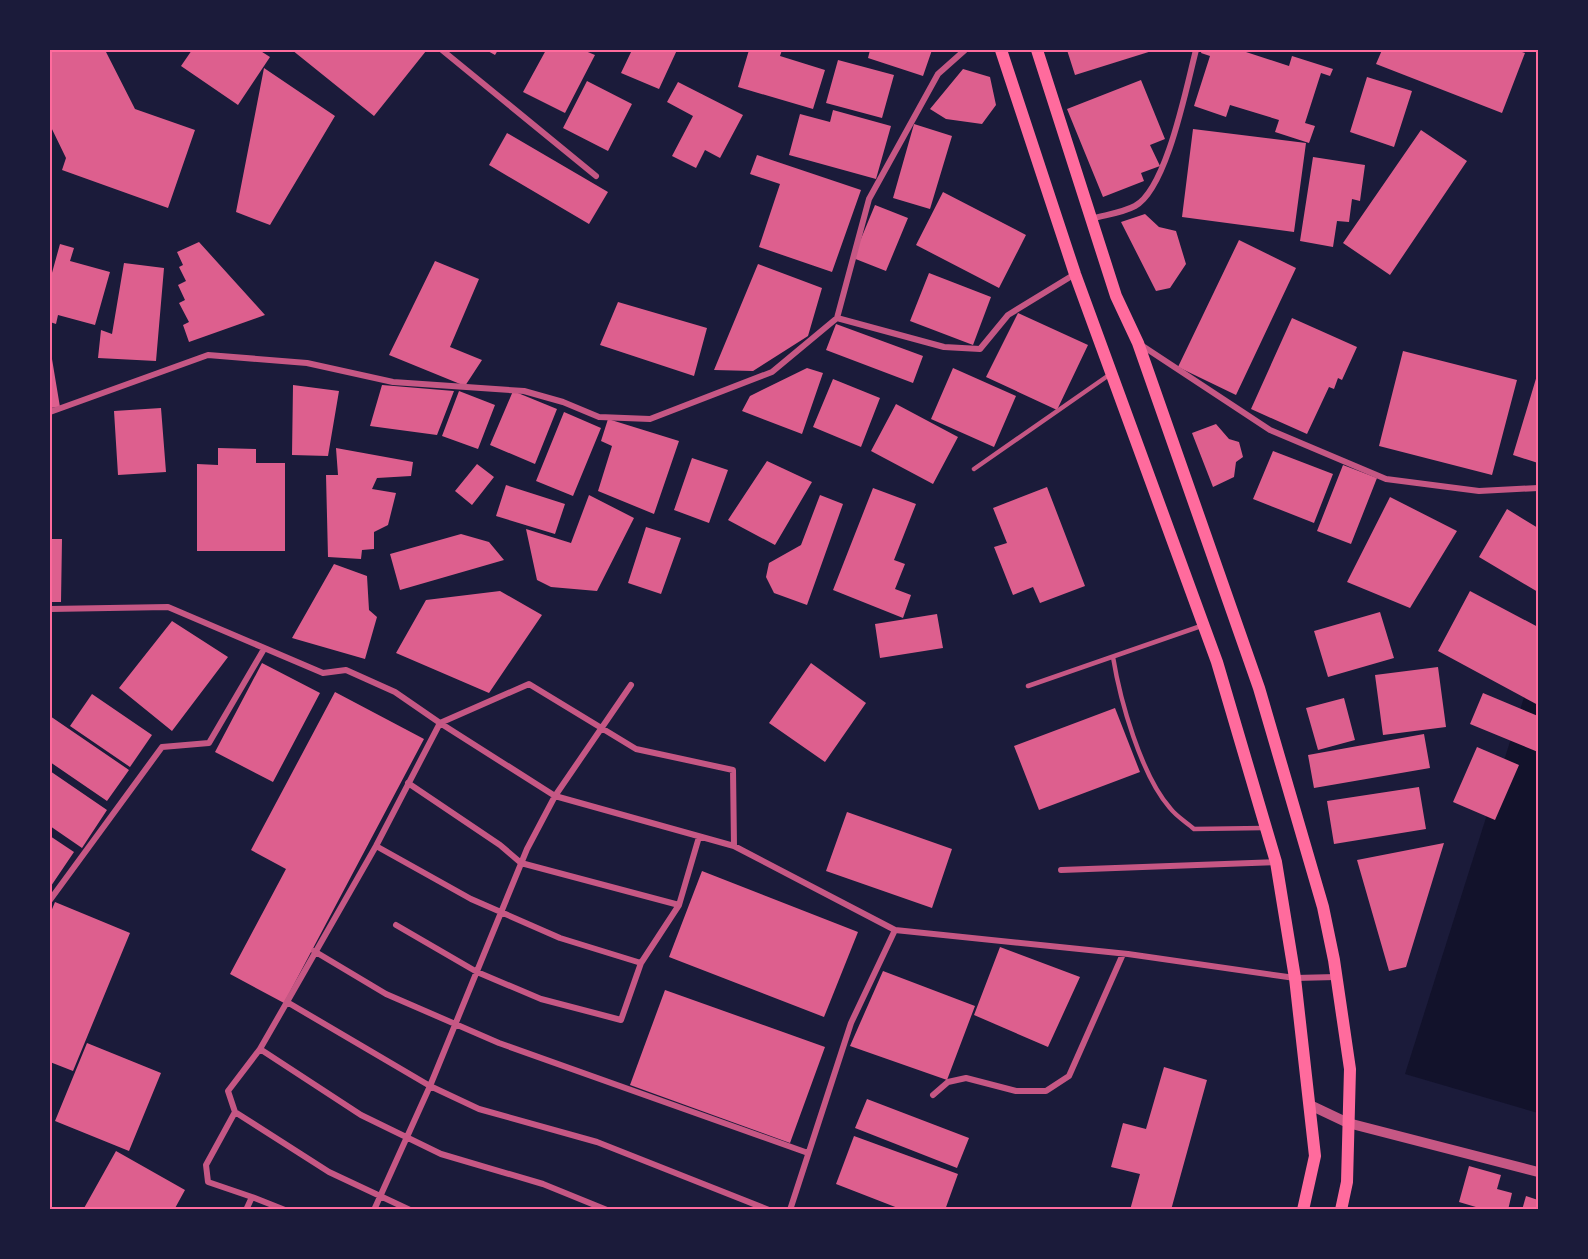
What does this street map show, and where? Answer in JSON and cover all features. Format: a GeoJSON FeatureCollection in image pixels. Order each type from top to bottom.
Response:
{"type":"FeatureCollection","features":[{"type":"Feature","properties":{"kind":"main road"},"geometry":{"type":"LineString","coordinates":[[1001,50],[1075,274],[1217,662],[1276,862],[1295,978],[1315,1156],[1303,1209]]}},
{"type":"Feature","properties":{"kind":"main road"},"geometry":{"type":"LineString","coordinates":[[1037,50],[1116,296],[1138,343],[1259,688],[1323,907],[1350,1069],[1347,1182],[1341,1209]]}},
{"type":"Feature","properties":{"kind":"street"},"geometry":{"type":"LineString","coordinates":[[442,50],[596,176]]}},
{"type":"Feature","properties":{"kind":"street"},"geometry":{"type":"LineString","coordinates":[[50,412],[208,355],[307,363],[393,382],[524,391],[563,402],[599,417],[650,420],[772,372],[837,318],[869,199],[938,74],[965,50]]}},
{"type":"Feature","properties":{"kind":"street"},"geometry":{"type":"LineString","coordinates":[[1090,219],[1135,206],[1156,181],[1177,125],[1196,50]]}},
{"type":"Feature","properties":{"kind":"street"},"geometry":{"type":"LineString","coordinates":[[837,318],[944,347],[980,349],[1008,315],[1075,274]]}},
{"type":"Feature","properties":{"kind":"street"},"geometry":{"type":"LineString","coordinates":[[1138,343],[1270,430],[1386,479],[1479,491],[1539,488]]}},
{"type":"Feature","properties":{"kind":"street"},"geometry":{"type":"LineString","coordinates":[[50,609],[168,607],[323,673],[346,670],[395,692],[555,796],[734,846],[895,930],[1123,954],[1295,978],[1336,977]]}},
{"type":"Feature","properties":{"kind":"street"},"geometry":{"type":"LineString","coordinates":[[50,900],[162,747],[209,743],[264,649]]}},
{"type":"Feature","properties":{"kind":"street"},"geometry":{"type":"LineString","coordinates":[[410,1209],[329,1172],[235,1112],[228,1091],[260,1049],[376,846],[440,723],[529,684],[636,749],[733,770],[734,846]]}},
{"type":"Feature","properties":{"kind":"street"},"geometry":{"type":"LineString","coordinates":[[374,1209],[405,1136],[430,1086],[521,863],[555,796],[631,685]]}},
{"type":"Feature","properties":{"kind":"street"},"geometry":{"type":"LineString","coordinates":[[408,783],[500,845],[521,863],[679,905]]}},
{"type":"Feature","properties":{"kind":"street"},"geometry":{"type":"LineString","coordinates":[[396,925],[477,972],[541,999],[621,1020],[641,963],[679,905],[699,837]]}},
{"type":"Feature","properties":{"kind":"street"},"geometry":{"type":"LineString","coordinates":[[376,846],[471,899],[560,938],[641,963]]}},
{"type":"Feature","properties":{"kind":"street"},"geometry":{"type":"LineString","coordinates":[[1061,870],[1276,862]]}},
{"type":"Feature","properties":{"kind":"street"},"geometry":{"type":"LineString","coordinates":[[790,1209],[851,1023],[895,930]]}},
{"type":"Feature","properties":{"kind":"street"},"geometry":{"type":"LineString","coordinates":[[314,951],[386,994],[499,1043],[808,1153]]}},
{"type":"Feature","properties":{"kind":"street"},"geometry":{"type":"LineString","coordinates":[[933,1095],[948,1082],[966,1078],[1016,1091],[1046,1091],[1069,1076],[1123,954]]}},
{"type":"Feature","properties":{"kind":"street"},"geometry":{"type":"LineString","coordinates":[[287,1002],[430,1086],[478,1109],[597,1142],[769,1209]]}},
{"type":"Feature","properties":{"kind":"street"},"geometry":{"type":"LineString","coordinates":[[260,1049],[361,1115],[441,1154],[543,1184],[607,1209]]}},
{"type":"Feature","properties":{"kind":"street"},"geometry":{"type":"LineString","coordinates":[[1310,1106],[1348,1123],[1539,1172]]}},
{"type":"Feature","properties":{"kind":"street"},"geometry":{"type":"LineString","coordinates":[[235,1112],[206,1165],[208,1182],[285,1209]]}},
{"type":"Feature","properties":{"kind":"street"},"geometry":{"type":"LineString","coordinates":[[246,1209],[252,1197]]}},
{"type":"Feature","properties":{"kind":"lane"},"geometry":{"type":"LineString","coordinates":[[974,469],[1112,374]]}},
{"type":"Feature","properties":{"kind":"lane"},"geometry":{"type":"LineString","coordinates":[[1028,686],[1204,625]]}},
{"type":"Feature","properties":{"kind":"lane"},"geometry":{"type":"LineString","coordinates":[[1113,657],[1126,718],[1144,763],[1169,808],[1194,829],[1267,828]]}},
{"type":"Feature","properties":{"kind":"shaded area"},"geometry":{"type":"Polygon","coordinates":[[[1538,653],[1538,1113],[1405,1074],[1538,653]]]}},
{"type":"Feature","properties":{"kind":"building"},"geometry":{"type":"Polygon","coordinates":[[[50,50],[105,50],[135,109],[195,130],[168,208],[62,170],[66,158],[50,125],[50,50]]]}},
{"type":"Feature","properties":{"kind":"building"},"geometry":{"type":"Polygon","coordinates":[[[192,50],[259,50],[270,57],[238,105],[181,66],[192,50]]]}},
{"type":"Feature","properties":{"kind":"building"},"geometry":{"type":"Polygon","coordinates":[[[292,50],[424,50],[426,51],[374,116],[292,50]]]}},
{"type":"Feature","properties":{"kind":"building"},"geometry":{"type":"Polygon","coordinates":[[[486,50],[498,50],[495,55],[486,50]]]}},
{"type":"Feature","properties":{"kind":"building"},"geometry":{"type":"Polygon","coordinates":[[[546,50],[583,50],[595,55],[565,113],[523,92],[546,50]]]}},
{"type":"Feature","properties":{"kind":"building"},"geometry":{"type":"Polygon","coordinates":[[[632,50],[677,50],[659,89],[621,73],[632,50]]]}},
{"type":"Feature","properties":{"kind":"building"},"geometry":{"type":"Polygon","coordinates":[[[749,50],[782,50],[780,56],[825,70],[813,109],[738,87],[749,50]]]}},
{"type":"Feature","properties":{"kind":"building"},"geometry":{"type":"Polygon","coordinates":[[[870,50],[932,50],[923,76],[868,58],[870,50]]]}},
{"type":"Feature","properties":{"kind":"building"},"geometry":{"type":"Polygon","coordinates":[[[1067,50],[1155,50],[1075,75],[1067,50]]]}},
{"type":"Feature","properties":{"kind":"building"},"geometry":{"type":"Polygon","coordinates":[[[1202,50],[1246,50],[1246,52],[1289,66],[1292,56],[1333,69],[1330,76],[1321,73],[1305,123],[1315,126],[1309,143],[1275,132],[1279,120],[1230,105],[1226,117],[1194,106],[1210,56],[1201,53],[1202,50]]]}},
{"type":"Feature","properties":{"kind":"building"},"geometry":{"type":"Polygon","coordinates":[[[1382,50],[1516,50],[1525,53],[1502,113],[1376,64],[1382,50]]]}},
{"type":"Feature","properties":{"kind":"building"},"geometry":{"type":"Polygon","coordinates":[[[838,60],[894,75],[882,118],[826,103],[838,60]]]}},
{"type":"Feature","properties":{"kind":"building"},"geometry":{"type":"Polygon","coordinates":[[[264,68],[335,116],[270,225],[236,212],[264,68]]]}},
{"type":"Feature","properties":{"kind":"building"},"geometry":{"type":"Polygon","coordinates":[[[963,69],[990,77],[996,105],[982,124],[946,119],[930,109],[963,69]]]}},
{"type":"Feature","properties":{"kind":"building"},"geometry":{"type":"Polygon","coordinates":[[[1367,77],[1412,91],[1394,147],[1350,132],[1367,77]]]}},
{"type":"Feature","properties":{"kind":"building"},"geometry":{"type":"Polygon","coordinates":[[[1141,80],[1165,139],[1150,145],[1160,166],[1141,173],[1144,181],[1103,197],[1067,109],[1141,80]]]}},
{"type":"Feature","properties":{"kind":"building"},"geometry":{"type":"Polygon","coordinates":[[[587,81],[632,104],[608,151],[563,128],[587,81]]]}},
{"type":"Feature","properties":{"kind":"building"},"geometry":{"type":"Polygon","coordinates":[[[678,82],[743,115],[720,158],[705,150],[696,168],[672,156],[693,116],[667,102],[678,82]]]}},
{"type":"Feature","properties":{"kind":"building"},"geometry":{"type":"Polygon","coordinates":[[[833,110],[891,126],[876,179],[789,155],[800,114],[830,122],[833,110]]]}},
{"type":"Feature","properties":{"kind":"building"},"geometry":{"type":"Polygon","coordinates":[[[914,124],[952,136],[930,209],[893,198],[914,124]]]}},
{"type":"Feature","properties":{"kind":"building"},"geometry":{"type":"Polygon","coordinates":[[[1193,129],[1306,143],[1294,232],[1182,217],[1193,129]]]}},
{"type":"Feature","properties":{"kind":"building"},"geometry":{"type":"Polygon","coordinates":[[[1421,130],[1467,161],[1390,275],[1343,243],[1421,130]]]}},
{"type":"Feature","properties":{"kind":"building"},"geometry":{"type":"Polygon","coordinates":[[[507,133],[608,192],[589,224],[489,165],[507,133]]]}},
{"type":"Feature","properties":{"kind":"building"},"geometry":{"type":"Polygon","coordinates":[[[757,155],[861,190],[832,272],[759,247],[780,184],[750,174],[757,155]]]}},
{"type":"Feature","properties":{"kind":"building"},"geometry":{"type":"Polygon","coordinates":[[[1313,157],[1365,165],[1360,201],[1352,199],[1349,222],[1337,221],[1333,247],[1300,241],[1313,157]]]}},
{"type":"Feature","properties":{"kind":"building"},"geometry":{"type":"Polygon","coordinates":[[[943,192],[1026,235],[999,288],[916,245],[943,192]]]}},
{"type":"Feature","properties":{"kind":"building"},"geometry":{"type":"Polygon","coordinates":[[[875,205],[908,218],[886,271],[853,258],[875,205]]]}},
{"type":"Feature","properties":{"kind":"building"},"geometry":{"type":"Polygon","coordinates":[[[1145,214],[1159,227],[1176,231],[1186,264],[1170,288],[1156,291],[1121,222],[1145,214]]]}},
{"type":"Feature","properties":{"kind":"building"},"geometry":{"type":"Polygon","coordinates":[[[1239,240],[1296,268],[1236,395],[1178,367],[1239,240]]]}},
{"type":"Feature","properties":{"kind":"building"},"geometry":{"type":"Polygon","coordinates":[[[199,242],[265,315],[189,342],[183,325],[189,322],[179,303],[185,300],[178,285],[186,281],[179,267],[183,265],[177,252],[199,242]]]}},
{"type":"Feature","properties":{"kind":"building"},"geometry":{"type":"Polygon","coordinates":[[[60,244],[74,248],[70,261],[110,272],[95,325],[58,315],[56,324],[50,322],[50,280],[60,244]]]}},
{"type":"Feature","properties":{"kind":"building"},"geometry":{"type":"Polygon","coordinates":[[[435,261],[479,279],[450,347],[482,360],[465,386],[389,355],[435,261]]]}},
{"type":"Feature","properties":{"kind":"building"},"geometry":{"type":"Polygon","coordinates":[[[124,263],[164,268],[156,361],[98,358],[101,330],[112,334],[124,263]]]}},
{"type":"Feature","properties":{"kind":"building"},"geometry":{"type":"Polygon","coordinates":[[[758,264],[822,288],[808,336],[753,371],[714,370],[758,264]]]}},
{"type":"Feature","properties":{"kind":"building"},"geometry":{"type":"Polygon","coordinates":[[[929,273],[991,297],[973,345],[910,321],[929,273]]]}},
{"type":"Feature","properties":{"kind":"building"},"geometry":{"type":"Polygon","coordinates":[[[618,302],[707,328],[694,376],[600,345],[618,302]]]}},
{"type":"Feature","properties":{"kind":"building"},"geometry":{"type":"Polygon","coordinates":[[[1018,313],[1088,345],[1057,410],[986,377],[1018,313]]]}},
{"type":"Feature","properties":{"kind":"building"},"geometry":{"type":"Polygon","coordinates":[[[1292,318],[1357,347],[1342,380],[1338,378],[1334,389],[1329,387],[1307,434],[1251,409],[1292,318]]]}},
{"type":"Feature","properties":{"kind":"building"},"geometry":{"type":"Polygon","coordinates":[[[836,324],[923,356],[913,383],[826,350],[836,324]]]}},
{"type":"Feature","properties":{"kind":"building"},"geometry":{"type":"Polygon","coordinates":[[[50,347],[60,407],[50,408],[50,347]]]}},
{"type":"Feature","properties":{"kind":"building"},"geometry":{"type":"Polygon","coordinates":[[[1403,351],[1517,380],[1492,475],[1379,446],[1403,351]]]}},
{"type":"Feature","properties":{"kind":"building"},"geometry":{"type":"Polygon","coordinates":[[[807,368],[823,373],[802,434],[742,411],[750,396],[807,368]]]}},
{"type":"Feature","properties":{"kind":"building"},"geometry":{"type":"Polygon","coordinates":[[[953,368],[1016,396],[994,447],[931,419],[953,368]]]}},
{"type":"Feature","properties":{"kind":"building"},"geometry":{"type":"Polygon","coordinates":[[[1538,372],[1538,463],[1513,455],[1538,372]]]}},
{"type":"Feature","properties":{"kind":"building"},"geometry":{"type":"Polygon","coordinates":[[[833,379],[880,398],[861,447],[813,427],[833,379]]]}},
{"type":"Feature","properties":{"kind":"building"},"geometry":{"type":"Polygon","coordinates":[[[293,385],[339,391],[328,456],[292,455],[293,385]]]}},
{"type":"Feature","properties":{"kind":"building"},"geometry":{"type":"Polygon","coordinates":[[[382,385],[454,391],[437,435],[370,426],[382,385]]]}},
{"type":"Feature","properties":{"kind":"building"},"geometry":{"type":"Polygon","coordinates":[[[459,391],[495,405],[478,449],[442,436],[459,391]]]}},
{"type":"Feature","properties":{"kind":"building"},"geometry":{"type":"Polygon","coordinates":[[[513,391],[557,409],[535,464],[490,445],[513,391]]]}},
{"type":"Feature","properties":{"kind":"building"},"geometry":{"type":"Polygon","coordinates":[[[896,404],[958,437],[933,484],[871,451],[896,404]]]}},
{"type":"Feature","properties":{"kind":"building"},"geometry":{"type":"Polygon","coordinates":[[[161,408],[166,472],[118,475],[114,411],[161,408]]]}},
{"type":"Feature","properties":{"kind":"building"},"geometry":{"type":"Polygon","coordinates":[[[564,412],[601,428],[573,496],[536,481],[564,412]]]}},
{"type":"Feature","properties":{"kind":"building"},"geometry":{"type":"Polygon","coordinates":[[[608,419],[679,441],[654,514],[598,491],[612,446],[601,441],[608,419]]]}},
{"type":"Feature","properties":{"kind":"building"},"geometry":{"type":"Polygon","coordinates":[[[1216,424],[1229,439],[1239,442],[1243,457],[1236,462],[1234,477],[1213,487],[1192,433],[1216,424]]]}},
{"type":"Feature","properties":{"kind":"building"},"geometry":{"type":"Polygon","coordinates":[[[218,448],[256,449],[256,463],[285,463],[285,551],[197,551],[197,464],[218,465],[218,448]]]}},
{"type":"Feature","properties":{"kind":"building"},"geometry":{"type":"Polygon","coordinates":[[[336,448],[413,462],[411,476],[377,478],[372,489],[396,493],[388,525],[374,532],[374,549],[362,550],[361,559],[328,557],[326,475],[338,475],[336,448]]]}},
{"type":"Feature","properties":{"kind":"building"},"geometry":{"type":"Polygon","coordinates":[[[1273,451],[1333,474],[1314,523],[1253,499],[1273,451]]]}},
{"type":"Feature","properties":{"kind":"building"},"geometry":{"type":"Polygon","coordinates":[[[692,458],[728,470],[709,523],[674,510],[692,458]]]}},
{"type":"Feature","properties":{"kind":"building"},"geometry":{"type":"Polygon","coordinates":[[[767,461],[812,482],[775,545],[728,520],[767,461]]]}},
{"type":"Feature","properties":{"kind":"building"},"geometry":{"type":"Polygon","coordinates":[[[477,464],[494,477],[472,505],[455,491],[477,464]]]}},
{"type":"Feature","properties":{"kind":"building"},"geometry":{"type":"Polygon","coordinates":[[[1343,465],[1377,478],[1351,544],[1317,531],[1343,465]]]}},
{"type":"Feature","properties":{"kind":"building"},"geometry":{"type":"Polygon","coordinates":[[[506,485],[565,504],[555,534],[496,516],[506,485]]]}},
{"type":"Feature","properties":{"kind":"building"},"geometry":{"type":"Polygon","coordinates":[[[1047,487],[1085,586],[1040,603],[1033,587],[1013,595],[994,547],[1007,543],[993,508],[1047,487]]]}},
{"type":"Feature","properties":{"kind":"building"},"geometry":{"type":"Polygon","coordinates":[[[873,488],[916,504],[894,560],[905,564],[895,589],[911,595],[903,618],[833,590],[873,488]]]}},
{"type":"Feature","properties":{"kind":"building"},"geometry":{"type":"Polygon","coordinates":[[[589,495],[634,518],[597,591],[551,587],[537,580],[526,529],[571,543],[589,495]]]}},
{"type":"Feature","properties":{"kind":"building"},"geometry":{"type":"Polygon","coordinates":[[[820,495],[843,504],[807,605],[774,593],[766,577],[769,563],[801,545],[820,495]]]}},
{"type":"Feature","properties":{"kind":"building"},"geometry":{"type":"Polygon","coordinates":[[[1390,497],[1457,531],[1410,608],[1347,582],[1390,497]]]}},
{"type":"Feature","properties":{"kind":"building"},"geometry":{"type":"Polygon","coordinates":[[[1507,509],[1538,528],[1538,592],[1479,557],[1507,509]]]}},
{"type":"Feature","properties":{"kind":"building"},"geometry":{"type":"Polygon","coordinates":[[[646,527],[681,538],[661,594],[628,583],[646,527]]]}},
{"type":"Feature","properties":{"kind":"building"},"geometry":{"type":"Polygon","coordinates":[[[461,534],[489,542],[504,560],[400,590],[390,554],[461,534]]]}},
{"type":"Feature","properties":{"kind":"building"},"geometry":{"type":"Polygon","coordinates":[[[50,539],[62,539],[61,602],[50,602],[50,539]]]}},
{"type":"Feature","properties":{"kind":"building"},"geometry":{"type":"Polygon","coordinates":[[[334,564],[367,576],[369,610],[377,617],[365,659],[292,638],[334,564]]]}},
{"type":"Feature","properties":{"kind":"building"},"geometry":{"type":"Polygon","coordinates":[[[500,591],[542,615],[489,693],[396,653],[426,600],[500,591]]]}},
{"type":"Feature","properties":{"kind":"building"},"geometry":{"type":"Polygon","coordinates":[[[1470,591],[1538,627],[1538,705],[1438,651],[1470,591]]]}},
{"type":"Feature","properties":{"kind":"building"},"geometry":{"type":"Polygon","coordinates":[[[1380,612],[1394,658],[1328,677],[1314,631],[1380,612]]]}},
{"type":"Feature","properties":{"kind":"building"},"geometry":{"type":"Polygon","coordinates":[[[937,614],[943,648],[880,658],[875,624],[937,614]]]}},
{"type":"Feature","properties":{"kind":"building"},"geometry":{"type":"Polygon","coordinates":[[[172,621],[228,657],[172,731],[119,688],[172,621]]]}},
{"type":"Feature","properties":{"kind":"building"},"geometry":{"type":"Polygon","coordinates":[[[262,663],[320,693],[273,782],[215,752],[262,663]]]}},
{"type":"Feature","properties":{"kind":"building"},"geometry":{"type":"Polygon","coordinates":[[[811,663],[866,703],[825,762],[769,723],[811,663]]]}},
{"type":"Feature","properties":{"kind":"building"},"geometry":{"type":"Polygon","coordinates":[[[1438,667],[1446,727],[1383,735],[1375,675],[1438,667]]]}},
{"type":"Feature","properties":{"kind":"building"},"geometry":{"type":"Polygon","coordinates":[[[335,692],[424,739],[284,1003],[230,974],[286,869],[251,850],[335,692]]]}},
{"type":"Feature","properties":{"kind":"building"},"geometry":{"type":"Polygon","coordinates":[[[1483,693],[1538,716],[1538,752],[1470,724],[1483,693]]]}},
{"type":"Feature","properties":{"kind":"building"},"geometry":{"type":"Polygon","coordinates":[[[92,694],[152,735],[130,767],[70,726],[92,694]]]}},
{"type":"Feature","properties":{"kind":"building"},"geometry":{"type":"Polygon","coordinates":[[[1344,698],[1355,740],[1318,750],[1306,708],[1344,698]]]}},
{"type":"Feature","properties":{"kind":"building"},"geometry":{"type":"Polygon","coordinates":[[[1115,708],[1140,772],[1039,810],[1014,746],[1115,708]]]}},
{"type":"Feature","properties":{"kind":"building"},"geometry":{"type":"Polygon","coordinates":[[[50,716],[129,770],[107,801],[50,762],[50,716]]]}},
{"type":"Feature","properties":{"kind":"building"},"geometry":{"type":"Polygon","coordinates":[[[1424,734],[1430,768],[1314,788],[1308,755],[1424,734]]]}},
{"type":"Feature","properties":{"kind":"building"},"geometry":{"type":"Polygon","coordinates":[[[1477,747],[1519,765],[1495,820],[1453,802],[1477,747]]]}},
{"type":"Feature","properties":{"kind":"building"},"geometry":{"type":"Polygon","coordinates":[[[50,771],[107,810],[82,848],[50,826],[50,771]]]}},
{"type":"Feature","properties":{"kind":"building"},"geometry":{"type":"Polygon","coordinates":[[[1419,787],[1426,829],[1334,844],[1327,801],[1419,787]]]}},
{"type":"Feature","properties":{"kind":"building"},"geometry":{"type":"Polygon","coordinates":[[[847,812],[952,849],[932,908],[826,871],[847,812]]]}},
{"type":"Feature","properties":{"kind":"building"},"geometry":{"type":"Polygon","coordinates":[[[50,836],[74,852],[51,886],[50,885],[50,836]]]}},
{"type":"Feature","properties":{"kind":"building"},"geometry":{"type":"Polygon","coordinates":[[[1444,843],[1406,967],[1389,971],[1357,860],[1444,843]]]}},
{"type":"Feature","properties":{"kind":"building"},"geometry":{"type":"Polygon","coordinates":[[[702,871],[858,932],[824,1017],[669,957],[702,871]]]}},
{"type":"Feature","properties":{"kind":"building"},"geometry":{"type":"Polygon","coordinates":[[[55,902],[130,933],[73,1071],[50,1062],[50,914],[55,902]]]}},
{"type":"Feature","properties":{"kind":"building"},"geometry":{"type":"Polygon","coordinates":[[[1000,947],[1080,977],[1048,1047],[974,1015],[1000,947]]]}},
{"type":"Feature","properties":{"kind":"building"},"geometry":{"type":"Polygon","coordinates":[[[883,971],[975,1006],[947,1080],[850,1046],[883,971]]]}},
{"type":"Feature","properties":{"kind":"building"},"geometry":{"type":"Polygon","coordinates":[[[665,990],[825,1047],[790,1143],[630,1085],[665,990]]]}},
{"type":"Feature","properties":{"kind":"building"},"geometry":{"type":"Polygon","coordinates":[[[87,1043],[161,1073],[129,1151],[55,1121],[87,1043]]]}},
{"type":"Feature","properties":{"kind":"building"},"geometry":{"type":"Polygon","coordinates":[[[1164,1067],[1207,1080],[1171,1210],[1130,1210],[1140,1174],[1111,1167],[1123,1123],[1146,1129],[1164,1067]]]}},
{"type":"Feature","properties":{"kind":"building"},"geometry":{"type":"Polygon","coordinates":[[[867,1099],[969,1138],[957,1168],[855,1128],[867,1099]]]}},
{"type":"Feature","properties":{"kind":"building"},"geometry":{"type":"Polygon","coordinates":[[[854,1136],[958,1174],[945,1210],[903,1210],[836,1184],[854,1136]]]}},
{"type":"Feature","properties":{"kind":"building"},"geometry":{"type":"Polygon","coordinates":[[[116,1151],[185,1190],[174,1210],[83,1210],[116,1151]]]}},
{"type":"Feature","properties":{"kind":"building"},"geometry":{"type":"Polygon","coordinates":[[[1469,1166],[1501,1175],[1497,1189],[1512,1193],[1508,1210],[1486,1210],[1459,1202],[1469,1166]]]}},
{"type":"Feature","properties":{"kind":"building"},"geometry":{"type":"Polygon","coordinates":[[[1526,1196],[1538,1200],[1538,1210],[1522,1210],[1526,1196]]]}}]}
